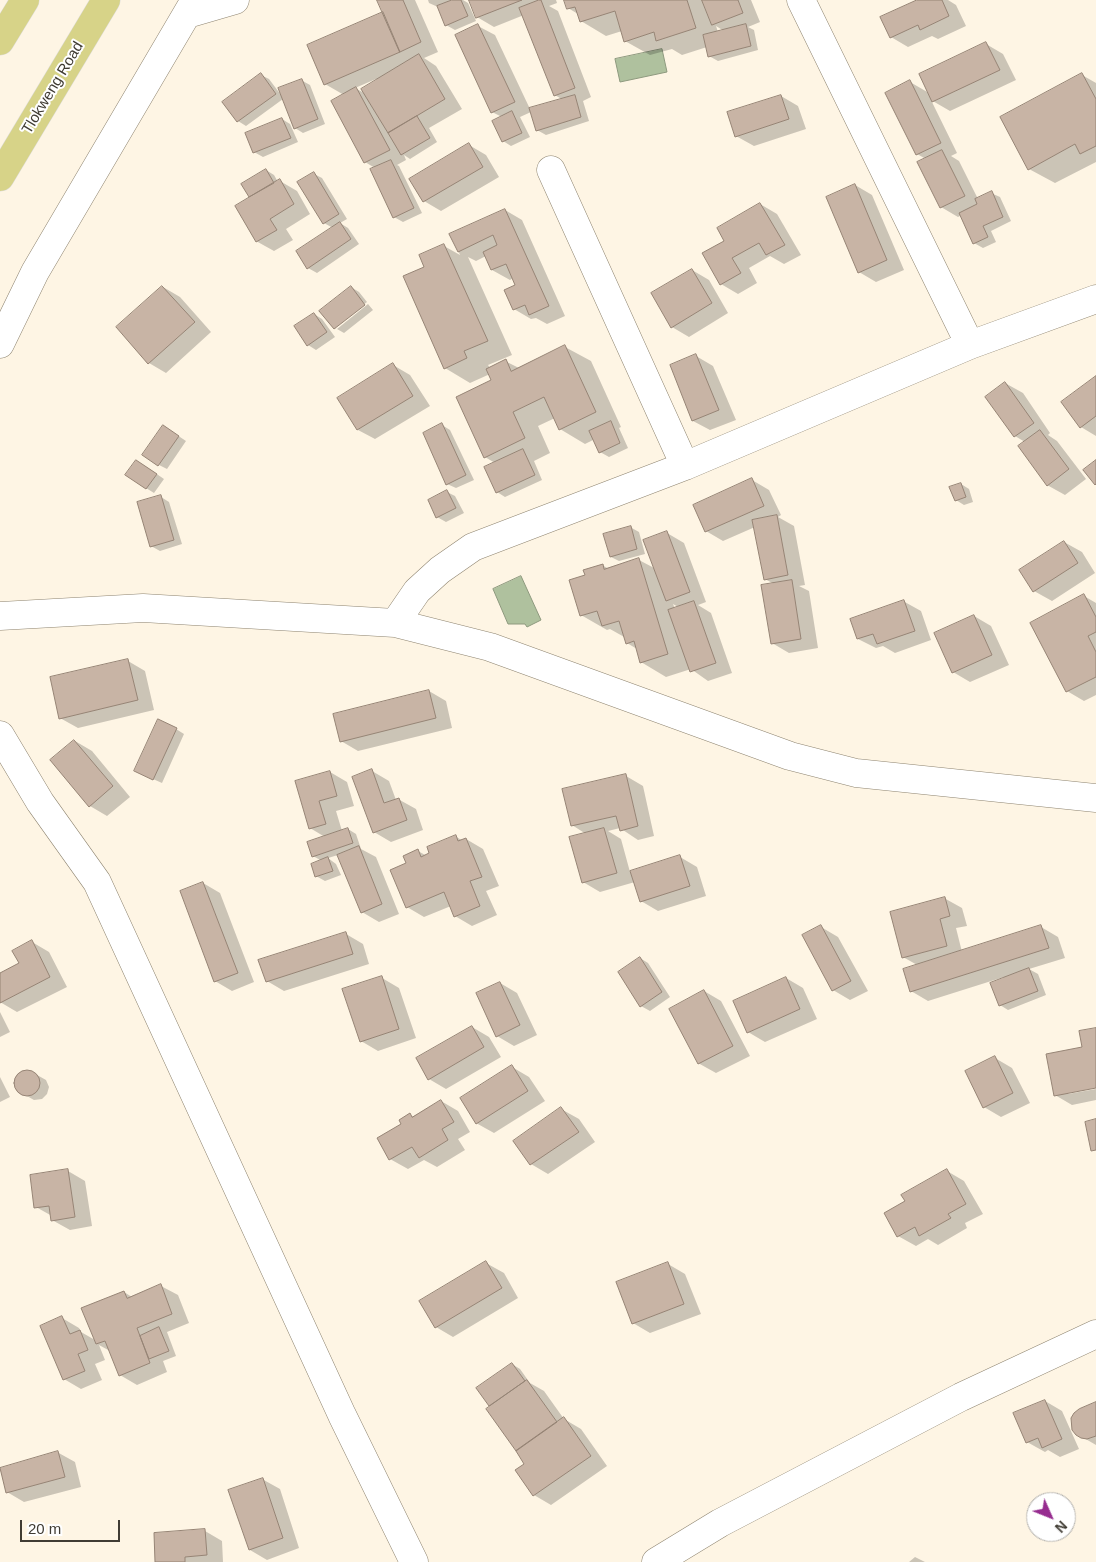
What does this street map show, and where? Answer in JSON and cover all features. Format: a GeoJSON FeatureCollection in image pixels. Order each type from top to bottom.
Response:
{"type":"FeatureCollection","features":[{"type":"Feature","properties":{"kind":"main road"},"geometry":{"type":"LineString","coordinates":[[0,41],[25,0]]}},
{"type":"Feature","properties":{"kind":"main road","name":"Tlokweng Road"},"geometry":{"type":"LineString","coordinates":[[0,177],[106,0]]}},
{"type":"Feature","properties":{"kind":"street"},"geometry":{"type":"LineString","coordinates":[[0,344],[35,272],[191,7],[236,0]]}},
{"type":"Feature","properties":{"kind":"street"},"geometry":{"type":"LineString","coordinates":[[801,0],[970,345]]}},
{"type":"Feature","properties":{"kind":"street"},"geometry":{"type":"LineString","coordinates":[[551,170],[685,466]]}},
{"type":"Feature","properties":{"kind":"street"},"geometry":{"type":"LineString","coordinates":[[396,623],[418,591],[440,570],[473,547],[685,466],[970,345],[1096,299]]}},
{"type":"Feature","properties":{"kind":"street"},"geometry":{"type":"LineString","coordinates":[[0,616],[143,608],[396,623],[490,647],[790,756],[856,773],[1096,798]]}},
{"type":"Feature","properties":{"kind":"street"},"geometry":{"type":"LineString","coordinates":[[0,735],[40,802],[97,882],[342,1415],[414,1562]]}},
{"type":"Feature","properties":{"kind":"street"},"geometry":{"type":"LineString","coordinates":[[656,1562],[720,1523],[961,1397],[1096,1334]]}},
{"type":"Feature","properties":{"kind":"shaded area"},"geometry":{"type":"Polygon","coordinates":[[[662,49],[667,72],[620,82],[615,59],[662,49]]]}},
{"type":"Feature","properties":{"kind":"shaded area"},"geometry":{"type":"Polygon","coordinates":[[[521,576],[541,620],[527,627],[525,624],[508,624],[493,589],[521,576]]]}},
{"type":"Feature","properties":{"kind":"building"},"geometry":{"type":"Polygon","coordinates":[[[377,0],[403,0],[421,42],[400,52],[377,0]]]}},
{"type":"Feature","properties":{"kind":"building"},"geometry":{"type":"Polygon","coordinates":[[[452,0],[461,0],[468,16],[445,26],[437,6],[452,0]]]}},
{"type":"Feature","properties":{"kind":"building"},"geometry":{"type":"Polygon","coordinates":[[[469,0],[522,0],[476,18],[469,0]]]}},
{"type":"Feature","properties":{"kind":"building"},"geometry":{"type":"Polygon","coordinates":[[[541,0],[575,88],[554,96],[519,8],[541,0]]]}},
{"type":"Feature","properties":{"kind":"building"},"geometry":{"type":"Polygon","coordinates":[[[564,0],[687,0],[696,28],[656,41],[654,32],[624,42],[615,11],[580,22],[575,7],[567,9],[564,0]]]}},
{"type":"Feature","properties":{"kind":"building"},"geometry":{"type":"Polygon","coordinates":[[[702,0],[738,0],[743,13],[712,25],[702,0]]]}},
{"type":"Feature","properties":{"kind":"building"},"geometry":{"type":"Polygon","coordinates":[[[917,0],[942,0],[949,16],[920,30],[918,25],[890,38],[880,17],[917,0]]]}},
{"type":"Feature","properties":{"kind":"building"},"geometry":{"type":"Polygon","coordinates":[[[383,12],[400,52],[324,85],[307,45],[383,12]]]}},
{"type":"Feature","properties":{"kind":"building"},"geometry":{"type":"Polygon","coordinates":[[[478,24],[515,102],[491,113],[455,35],[478,24]]]}},
{"type":"Feature","properties":{"kind":"building"},"geometry":{"type":"Polygon","coordinates":[[[746,24],[751,46],[708,57],[703,35],[746,24]]]}},
{"type":"Feature","properties":{"kind":"building"},"geometry":{"type":"Polygon","coordinates":[[[986,42],[1000,70],[932,102],[919,74],[986,42]]]}},
{"type":"Feature","properties":{"kind":"building"},"geometry":{"type":"Polygon","coordinates":[[[419,54],[445,99],[388,133],[361,89],[419,54]]]}},
{"type":"Feature","properties":{"kind":"building"},"geometry":{"type":"Polygon","coordinates":[[[261,73],[276,94],[237,122],[222,102],[261,73]]]}},
{"type":"Feature","properties":{"kind":"building"},"geometry":{"type":"Polygon","coordinates":[[[1082,73],[1096,99],[1096,146],[1080,154],[1075,144],[1028,170],[1000,117],[1082,73]]]}},
{"type":"Feature","properties":{"kind":"building"},"geometry":{"type":"Polygon","coordinates":[[[302,79],[318,119],[294,129],[278,88],[302,79]]]}},
{"type":"Feature","properties":{"kind":"building"},"geometry":{"type":"Polygon","coordinates":[[[910,80],[941,143],[916,155],[885,93],[910,80]]]}},
{"type":"Feature","properties":{"kind":"building"},"geometry":{"type":"Polygon","coordinates":[[[356,87],[390,150],[364,163],[331,101],[356,87]]]}},
{"type":"Feature","properties":{"kind":"building"},"geometry":{"type":"Polygon","coordinates":[[[575,95],[581,117],[536,131],[529,108],[575,95]]]}},
{"type":"Feature","properties":{"kind":"building"},"geometry":{"type":"Polygon","coordinates":[[[781,95],[789,119],[735,137],[727,112],[781,95]]]}},
{"type":"Feature","properties":{"kind":"building"},"geometry":{"type":"Polygon","coordinates":[[[512,111],[522,133],[502,142],[492,121],[512,111]]]}},
{"type":"Feature","properties":{"kind":"building"},"geometry":{"type":"Polygon","coordinates":[[[417,116],[430,138],[401,155],[388,133],[417,116]]]}},
{"type":"Feature","properties":{"kind":"building"},"geometry":{"type":"Polygon","coordinates":[[[282,118],[291,138],[253,153],[245,133],[282,118]]]}},
{"type":"Feature","properties":{"kind":"building"},"geometry":{"type":"Polygon","coordinates":[[[469,143],[483,167],[423,202],[409,179],[469,143]]]}},
{"type":"Feature","properties":{"kind":"building"},"geometry":{"type":"Polygon","coordinates":[[[942,150],[965,196],[940,208],[917,162],[942,150]]]}},
{"type":"Feature","properties":{"kind":"building"},"geometry":{"type":"Polygon","coordinates":[[[391,160],[414,208],[393,218],[370,169],[391,160]]]}},
{"type":"Feature","properties":{"kind":"building"},"geometry":{"type":"Polygon","coordinates":[[[266,169],[274,183],[249,197],[241,184],[266,169]]]}},
{"type":"Feature","properties":{"kind":"building"},"geometry":{"type":"Polygon","coordinates":[[[314,172],[339,214],[323,224],[297,182],[314,172]]]}},
{"type":"Feature","properties":{"kind":"building"},"geometry":{"type":"Polygon","coordinates":[[[280,179],[294,204],[270,219],[277,230],[256,242],[235,206],[280,179]]]}},
{"type":"Feature","properties":{"kind":"building"},"geometry":{"type":"Polygon","coordinates":[[[855,184],[887,260],[858,273],[826,197],[855,184]]]}},
{"type":"Feature","properties":{"kind":"building"},"geometry":{"type":"Polygon","coordinates":[[[992,191],[1003,217],[983,226],[988,237],[973,244],[959,213],[977,204],[975,199],[992,191]]]}},
{"type":"Feature","properties":{"kind":"building"},"geometry":{"type":"Polygon","coordinates":[[[760,203],[785,245],[766,255],[759,243],[732,258],[741,273],[720,285],[702,253],[724,241],[717,228],[760,203]]]}},
{"type":"Feature","properties":{"kind":"building"},"geometry":{"type":"Polygon","coordinates":[[[505,209],[549,306],[529,315],[525,305],[513,310],[504,290],[515,285],[506,264],[491,270],[483,252],[497,245],[493,235],[458,252],[449,234],[505,209]]]}},
{"type":"Feature","properties":{"kind":"building"},"geometry":{"type":"Polygon","coordinates":[[[340,222],[351,239],[307,269],[296,251],[340,222]]]}},
{"type":"Feature","properties":{"kind":"building"},"geometry":{"type":"Polygon","coordinates":[[[444,244],[488,341],[464,351],[467,358],[444,369],[403,276],[424,267],[419,255],[444,244]]]}},
{"type":"Feature","properties":{"kind":"building"},"geometry":{"type":"Polygon","coordinates":[[[692,269],[712,303],[671,328],[651,293],[692,269]]]}},
{"type":"Feature","properties":{"kind":"building"},"geometry":{"type":"Polygon","coordinates":[[[162,286],[195,322],[148,364],[116,327],[162,286]]]}},
{"type":"Feature","properties":{"kind":"building"},"geometry":{"type":"Polygon","coordinates":[[[351,286],[365,305],[334,329],[319,311],[351,286]]]}},
{"type":"Feature","properties":{"kind":"building"},"geometry":{"type":"Polygon","coordinates":[[[314,313],[327,332],[307,346],[294,326],[314,313]]]}},
{"type":"Feature","properties":{"kind":"building"},"geometry":{"type":"Polygon","coordinates":[[[565,345],[596,412],[559,430],[544,397],[513,412],[525,438],[484,458],[456,397],[491,380],[486,369],[506,359],[511,371],[565,345]]]}},
{"type":"Feature","properties":{"kind":"building"},"geometry":{"type":"Polygon","coordinates":[[[696,354],[719,410],[692,421],[670,365],[696,354]]]}},
{"type":"Feature","properties":{"kind":"building"},"geometry":{"type":"Polygon","coordinates":[[[393,363],[413,396],[357,430],[337,398],[393,363]]]}},
{"type":"Feature","properties":{"kind":"building"},"geometry":{"type":"Polygon","coordinates":[[[1096,376],[1096,416],[1080,428],[1061,402],[1096,376]]]}},
{"type":"Feature","properties":{"kind":"building"},"geometry":{"type":"Polygon","coordinates":[[[1005,382],[1034,423],[1014,437],[985,397],[1005,382]]]}},
{"type":"Feature","properties":{"kind":"building"},"geometry":{"type":"Polygon","coordinates":[[[611,421],[620,443],[599,453],[589,431],[611,421]]]}},
{"type":"Feature","properties":{"kind":"building"},"geometry":{"type":"Polygon","coordinates":[[[442,423],[466,475],[446,485],[423,433],[442,423]]]}},
{"type":"Feature","properties":{"kind":"building"},"geometry":{"type":"Polygon","coordinates":[[[163,425],[179,436],[158,466],[142,455],[163,425]]]}},
{"type":"Feature","properties":{"kind":"building"},"geometry":{"type":"Polygon","coordinates":[[[1040,430],[1069,469],[1047,486],[1018,446],[1040,430]]]}},
{"type":"Feature","properties":{"kind":"building"},"geometry":{"type":"Polygon","coordinates":[[[523,449],[535,475],[496,493],[484,467],[523,449]]]}},
{"type":"Feature","properties":{"kind":"building"},"geometry":{"type":"Polygon","coordinates":[[[136,460],[157,474],[146,489],[125,475],[136,460]]]}},
{"type":"Feature","properties":{"kind":"building"},"geometry":{"type":"Polygon","coordinates":[[[1096,460],[1096,484],[1095,485],[1083,470],[1096,460]]]}},
{"type":"Feature","properties":{"kind":"building"},"geometry":{"type":"Polygon","coordinates":[[[752,478],[764,506],[705,532],[693,505],[752,478]]]}},
{"type":"Feature","properties":{"kind":"building"},"geometry":{"type":"Polygon","coordinates":[[[961,483],[966,497],[955,501],[949,487],[961,483]]]}},
{"type":"Feature","properties":{"kind":"building"},"geometry":{"type":"Polygon","coordinates":[[[447,490],[456,508],[436,518],[428,500],[447,490]]]}},
{"type":"Feature","properties":{"kind":"building"},"geometry":{"type":"Polygon","coordinates":[[[161,495],[174,540],[150,547],[137,502],[161,495]]]}},
{"type":"Feature","properties":{"kind":"building"},"geometry":{"type":"Polygon","coordinates":[[[777,515],[788,575],[764,580],[752,520],[777,515]]]}},
{"type":"Feature","properties":{"kind":"building"},"geometry":{"type":"Polygon","coordinates":[[[631,526],[637,549],[610,557],[603,534],[631,526]]]}},
{"type":"Feature","properties":{"kind":"building"},"geometry":{"type":"Polygon","coordinates":[[[667,531],[690,592],[666,601],[643,540],[667,531]]]}},
{"type":"Feature","properties":{"kind":"building"},"geometry":{"type":"Polygon","coordinates":[[[1064,541],[1078,563],[1033,592],[1019,570],[1064,541]]]}},
{"type":"Feature","properties":{"kind":"building"},"geometry":{"type":"Polygon","coordinates":[[[639,558],[668,654],[640,663],[634,641],[626,644],[619,621],[602,626],[597,611],[580,616],[569,580],[585,575],[583,570],[603,564],[604,569],[639,558]]]}},
{"type":"Feature","properties":{"kind":"building"},"geometry":{"type":"Polygon","coordinates":[[[792,580],[801,639],[771,644],[761,585],[792,580]]]}},
{"type":"Feature","properties":{"kind":"building"},"geometry":{"type":"Polygon","coordinates":[[[1084,594],[1096,617],[1096,632],[1088,636],[1096,652],[1096,677],[1066,692],[1030,623],[1084,594]]]}},
{"type":"Feature","properties":{"kind":"building"},"geometry":{"type":"Polygon","coordinates":[[[904,600],[915,631],[877,644],[873,634],[857,639],[850,619],[904,600]]]}},
{"type":"Feature","properties":{"kind":"building"},"geometry":{"type":"Polygon","coordinates":[[[694,601],[716,663],[690,672],[668,610],[694,601]]]}},
{"type":"Feature","properties":{"kind":"building"},"geometry":{"type":"Polygon","coordinates":[[[974,615],[992,655],[952,673],[934,633],[974,615]]]}},
{"type":"Feature","properties":{"kind":"building"},"geometry":{"type":"Polygon","coordinates":[[[128,659],[138,700],[59,719],[50,677],[128,659]]]}},
{"type":"Feature","properties":{"kind":"building"},"geometry":{"type":"Polygon","coordinates":[[[429,690],[436,718],[340,742],[333,714],[429,690]]]}},
{"type":"Feature","properties":{"kind":"building"},"geometry":{"type":"Polygon","coordinates":[[[158,719],[177,728],[153,780],[134,771],[158,719]]]}},
{"type":"Feature","properties":{"kind":"building"},"geometry":{"type":"Polygon","coordinates":[[[74,740],[113,786],[89,807],[50,760],[74,740]]]}},
{"type":"Feature","properties":{"kind":"building"},"geometry":{"type":"Polygon","coordinates":[[[372,769],[384,803],[399,798],[407,820],[373,833],[352,777],[372,769]]]}},
{"type":"Feature","properties":{"kind":"building"},"geometry":{"type":"Polygon","coordinates":[[[330,771],[337,796],[319,801],[326,824],[309,829],[295,781],[330,771]]]}},
{"type":"Feature","properties":{"kind":"building"},"geometry":{"type":"Polygon","coordinates":[[[626,774],[638,826],[620,831],[616,816],[571,826],[562,789],[626,774]]]}},
{"type":"Feature","properties":{"kind":"building"},"geometry":{"type":"Polygon","coordinates":[[[348,828],[353,843],[312,857],[307,842],[348,828]]]}},
{"type":"Feature","properties":{"kind":"building"},"geometry":{"type":"Polygon","coordinates":[[[604,828],[617,873],[582,883],[569,837],[604,828]]]}},
{"type":"Feature","properties":{"kind":"building"},"geometry":{"type":"Polygon","coordinates":[[[456,835],[458,841],[466,838],[482,877],[470,881],[480,906],[454,917],[444,892],[406,908],[390,870],[406,863],[403,856],[418,849],[421,857],[429,853],[427,847],[456,835]]]}},
{"type":"Feature","properties":{"kind":"building"},"geometry":{"type":"Polygon","coordinates":[[[359,846],[382,904],[361,913],[337,855],[359,846]]]}},
{"type":"Feature","properties":{"kind":"building"},"geometry":{"type":"Polygon","coordinates":[[[680,855],[690,886],[640,902],[630,871],[680,855]]]}},
{"type":"Feature","properties":{"kind":"building"},"geometry":{"type":"Polygon","coordinates":[[[328,857],[333,871],[315,877],[311,864],[328,857]]]}},
{"type":"Feature","properties":{"kind":"building"},"geometry":{"type":"Polygon","coordinates":[[[203,882],[238,973],[214,982],[180,891],[203,882]]]}},
{"type":"Feature","properties":{"kind":"building"},"geometry":{"type":"Polygon","coordinates":[[[945,897],[950,916],[940,919],[947,946],[902,958],[890,912],[945,897]]]}},
{"type":"Feature","properties":{"kind":"building"},"geometry":{"type":"Polygon","coordinates":[[[821,925],[851,981],[832,991],[802,935],[821,925]]]}},
{"type":"Feature","properties":{"kind":"building"},"geometry":{"type":"Polygon","coordinates":[[[1041,925],[1049,948],[910,992],[903,969],[1041,925]]]}},
{"type":"Feature","properties":{"kind":"building"},"geometry":{"type":"Polygon","coordinates":[[[346,932],[353,954],[266,982],[258,960],[346,932]]]}},
{"type":"Feature","properties":{"kind":"building"},"geometry":{"type":"Polygon","coordinates":[[[32,940],[50,977],[0,1003],[0,973],[19,963],[12,951],[32,940]]]}},
{"type":"Feature","properties":{"kind":"building"},"geometry":{"type":"Polygon","coordinates":[[[640,957],[662,992],[640,1007],[618,972],[640,957]]]}},
{"type":"Feature","properties":{"kind":"building"},"geometry":{"type":"Polygon","coordinates":[[[1029,968],[1038,991],[999,1006],[990,983],[1029,968]]]}},
{"type":"Feature","properties":{"kind":"building"},"geometry":{"type":"Polygon","coordinates":[[[382,976],[399,1029],[360,1042],[342,989],[382,976]]]}},
{"type":"Feature","properties":{"kind":"building"},"geometry":{"type":"Polygon","coordinates":[[[786,977],[800,1009],[747,1033],[733,1001],[786,977]]]}},
{"type":"Feature","properties":{"kind":"building"},"geometry":{"type":"Polygon","coordinates":[[[500,982],[520,1025],[496,1037],[476,993],[500,982]]]}},
{"type":"Feature","properties":{"kind":"building"},"geometry":{"type":"Polygon","coordinates":[[[704,990],[733,1046],[698,1064],[669,1009],[704,990]]]}},
{"type":"Feature","properties":{"kind":"building"},"geometry":{"type":"Polygon","coordinates":[[[472,1026],[484,1047],[428,1080],[416,1058],[472,1026]]]}},
{"type":"Feature","properties":{"kind":"building"},"geometry":{"type":"Polygon","coordinates":[[[1096,1028],[1096,1088],[1054,1096],[1046,1054],[1082,1047],[1079,1031],[1096,1028]]]}},
{"type":"Feature","properties":{"kind":"building"},"geometry":{"type":"Polygon","coordinates":[[[995,1056],[1013,1093],[983,1108],[965,1071],[995,1056]]]}},
{"type":"Feature","properties":{"kind":"building"},"geometry":{"type":"Polygon","coordinates":[[[512,1065],[528,1091],[476,1124],[460,1098],[512,1065]]]}},
{"type":"Feature","properties":{"kind":"building"},"geometry":{"type":"Polygon","coordinates":[[[27,1070],[36,1074],[40,1083],[36,1092],[27,1096],[18,1092],[14,1083],[18,1074],[27,1070]]]}},
{"type":"Feature","properties":{"kind":"building"},"geometry":{"type":"Polygon","coordinates":[[[441,1100],[454,1122],[442,1129],[448,1140],[419,1158],[412,1147],[389,1160],[377,1138],[401,1124],[399,1120],[410,1113],[412,1117],[441,1100]]]}},
{"type":"Feature","properties":{"kind":"building"},"geometry":{"type":"Polygon","coordinates":[[[561,1107],[579,1132],[530,1165],[513,1141],[561,1107]]]}},
{"type":"Feature","properties":{"kind":"building"},"geometry":{"type":"Polygon","coordinates":[[[1096,1119],[1096,1150],[1091,1151],[1085,1122],[1096,1119]]]}},
{"type":"Feature","properties":{"kind":"building"},"geometry":{"type":"Polygon","coordinates":[[[68,1169],[75,1217],[51,1221],[49,1206],[34,1208],[30,1175],[68,1169]]]}},
{"type":"Feature","properties":{"kind":"building"},"geometry":{"type":"Polygon","coordinates":[[[947,1169],[966,1204],[948,1214],[951,1218],[919,1236],[915,1227],[897,1237],[884,1213],[905,1201],[901,1195],[947,1169]]]}},
{"type":"Feature","properties":{"kind":"building"},"geometry":{"type":"Polygon","coordinates":[[[486,1261],[502,1288],[435,1328],[419,1301],[486,1261]]]}},
{"type":"Feature","properties":{"kind":"building"},"geometry":{"type":"Polygon","coordinates":[[[668,1262],[684,1304],[632,1324],[616,1282],[668,1262]]]}},
{"type":"Feature","properties":{"kind":"building"},"geometry":{"type":"Polygon","coordinates":[[[161,1284],[172,1314],[137,1328],[150,1363],[119,1376],[105,1341],[96,1344],[81,1308],[124,1291],[127,1298],[161,1284]]]}},
{"type":"Feature","properties":{"kind":"building"},"geometry":{"type":"Polygon","coordinates":[[[62,1316],[70,1334],[80,1330],[88,1350],[78,1354],[85,1371],[63,1380],[40,1326],[62,1316]]]}},
{"type":"Feature","properties":{"kind":"building"},"geometry":{"type":"Polygon","coordinates":[[[159,1327],[169,1351],[149,1359],[140,1336],[159,1327]]]}},
{"type":"Feature","properties":{"kind":"building"},"geometry":{"type":"Polygon","coordinates":[[[512,1363],[525,1381],[489,1406],[476,1388],[512,1363]]]}},
{"type":"Feature","properties":{"kind":"building"},"geometry":{"type":"Polygon","coordinates":[[[527,1380],[557,1422],[516,1451],[486,1409],[527,1380]]]}},
{"type":"Feature","properties":{"kind":"building"},"geometry":{"type":"Polygon","coordinates":[[[1045,1400],[1062,1439],[1042,1448],[1038,1438],[1026,1443],[1013,1413],[1045,1400]]]}},
{"type":"Feature","properties":{"kind":"building"},"geometry":{"type":"Polygon","coordinates":[[[1096,1402],[1096,1436],[1087,1439],[1081,1438],[1072,1430],[1071,1418],[1079,1409],[1096,1402]]]}},
{"type":"Feature","properties":{"kind":"building"},"geometry":{"type":"Polygon","coordinates":[[[564,1417],[591,1456],[533,1496],[515,1470],[524,1464],[516,1451],[564,1417]]]}},
{"type":"Feature","properties":{"kind":"building"},"geometry":{"type":"Polygon","coordinates":[[[58,1451],[65,1477],[6,1493],[0,1468],[58,1451]]]}},
{"type":"Feature","properties":{"kind":"building"},"geometry":{"type":"Polygon","coordinates":[[[263,1478],[283,1538],[249,1550],[228,1490],[263,1478]]]}},
{"type":"Feature","properties":{"kind":"building"},"geometry":{"type":"Polygon","coordinates":[[[205,1529],[207,1555],[185,1557],[185,1562],[155,1562],[154,1533],[205,1529]]]}}]}
